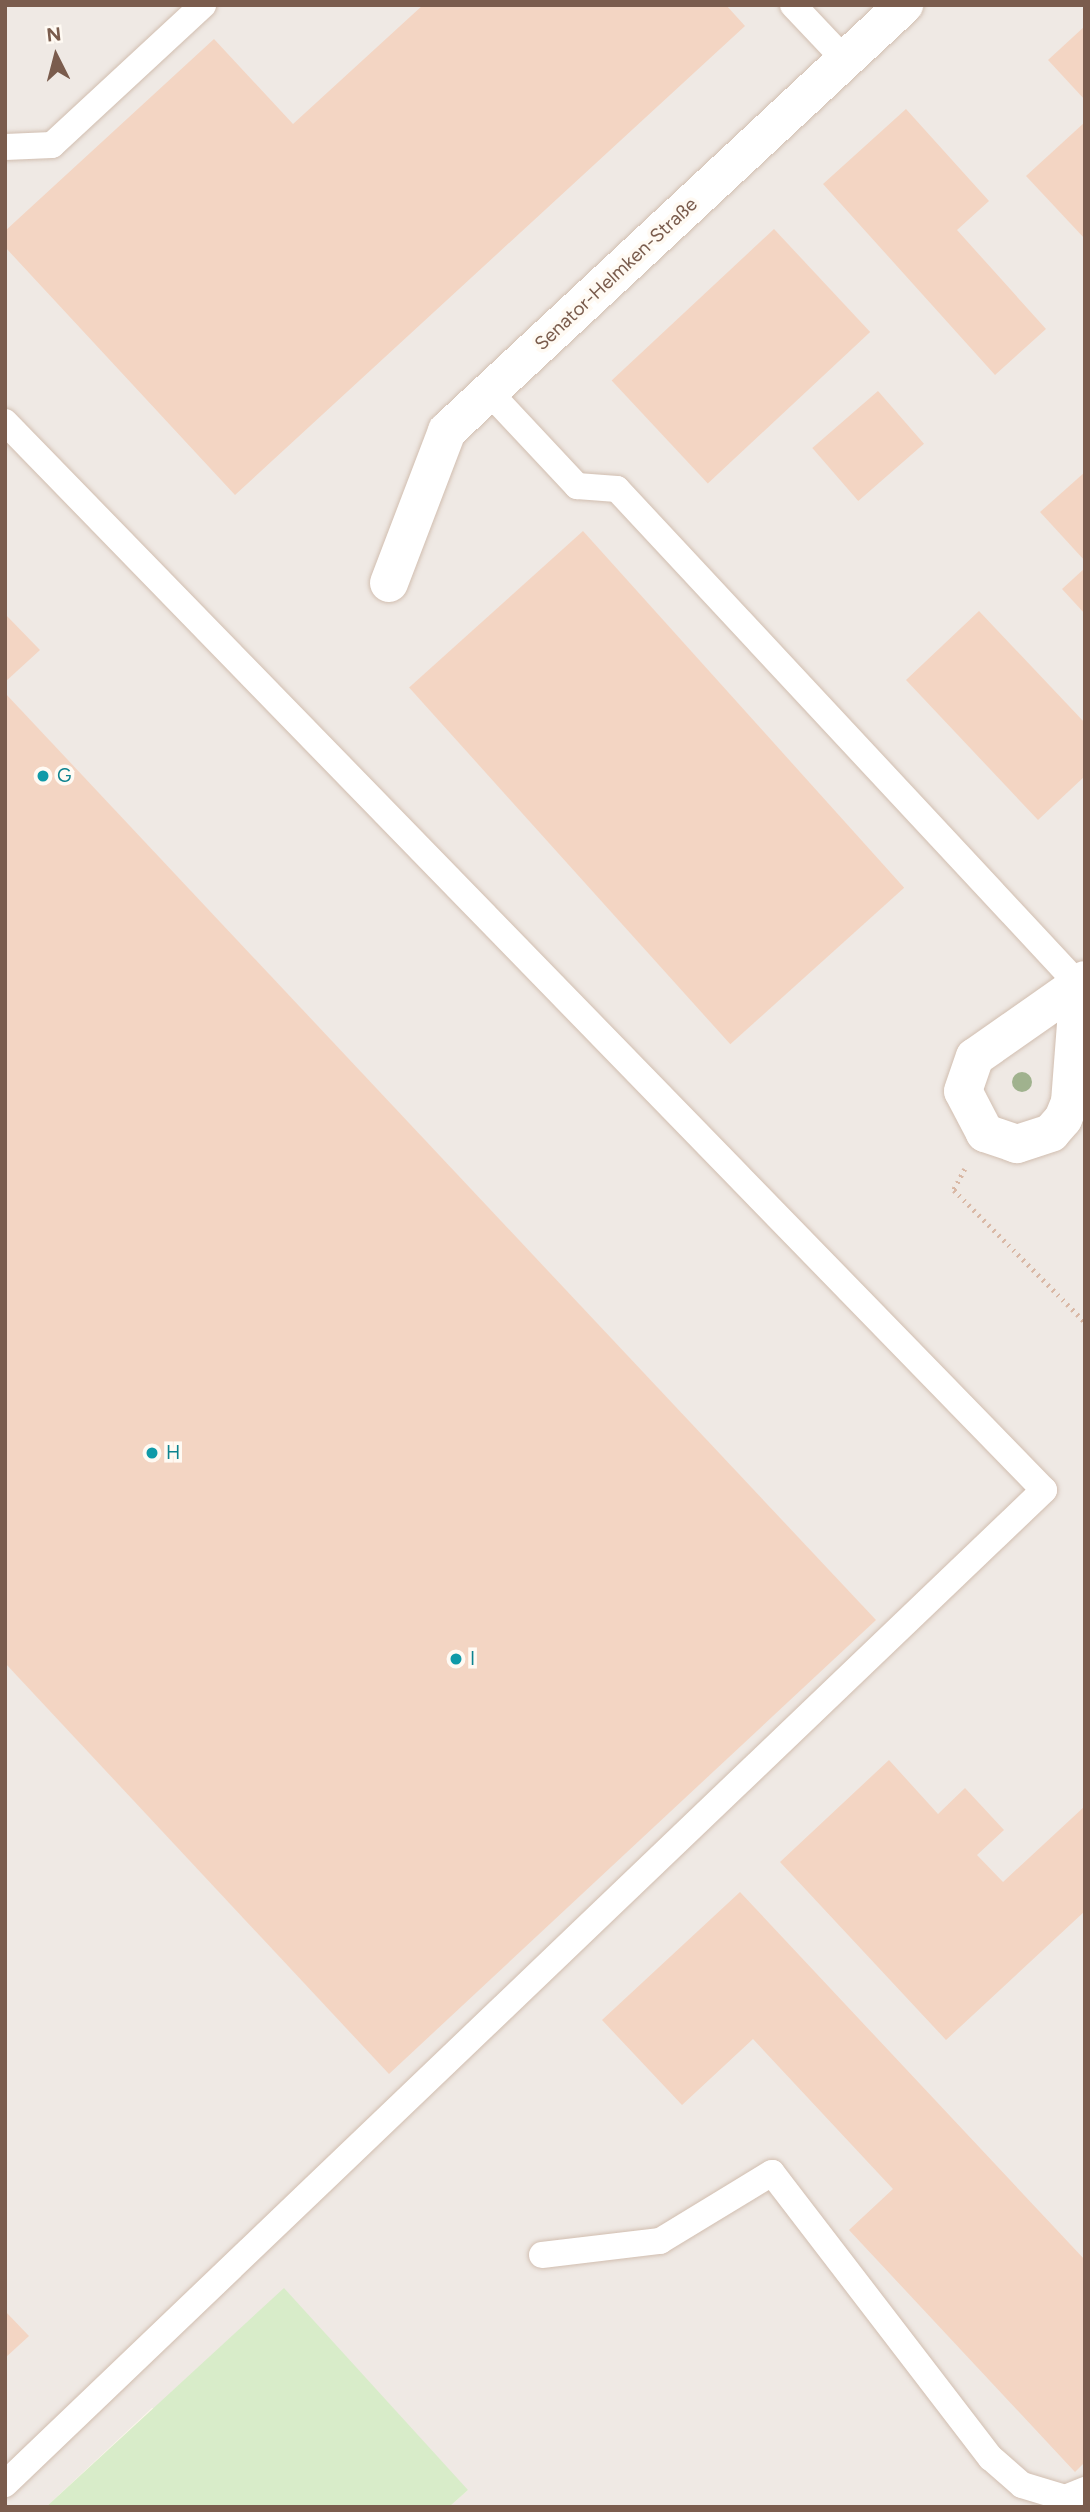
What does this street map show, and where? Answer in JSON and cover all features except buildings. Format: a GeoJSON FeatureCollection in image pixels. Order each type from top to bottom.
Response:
{"type":"FeatureCollection","features":[{"type":"Feature","properties":{"kind":"street","name":"Senator-Helmken-Straße"},"geometry":{"type":"LineString","coordinates":[[389,583],[447,431],[904,5]]}},
{"type":"Feature","properties":{"kind":"street"},"geometry":{"type":"LineString","coordinates":[[1082,982],[1070,1102],[1063,1119],[1051,1133],[1017,1144],[985,1133],[963,1091],[975,1056],[1082,982]]}},
{"type":"Feature","properties":{"kind":"lane"},"geometry":{"type":"LineString","coordinates":[[5,147],[52,145],[203,5]]}},
{"type":"Feature","properties":{"kind":"lane"},"geometry":{"type":"LineString","coordinates":[[793,5],[845,60]]}},
{"type":"Feature","properties":{"kind":"lane"},"geometry":{"type":"LineString","coordinates":[[489,392],[577,486],[617,489],[1082,982]]}},
{"type":"Feature","properties":{"kind":"lane"},"geometry":{"type":"LineString","coordinates":[[5,422],[1044,1490],[5,2484]]}},
{"type":"Feature","properties":{"kind":"lane"},"geometry":{"type":"LineString","coordinates":[[542,2255],[660,2241],[772,2173],[990,2458],[1022,2486],[1065,2498],[1085,2490]]}},
{"type":"Feature","properties":{"kind":"path"},"geometry":{"type":"LineString","coordinates":[[985,1133],[954,1190],[1085,1322]]}},
{"type":"Feature","properties":{"kind":"shaded area"},"geometry":{"type":"Polygon","coordinates":[[[5,5],[1085,5],[1085,2507],[449,2507],[468,2490],[152,2408],[46,2507],[5,2507],[5,5]]]}},
{"type":"Feature","properties":{"kind":"green space"},"geometry":{"type":"Polygon","coordinates":[[[284,2288],[468,2490],[449,2507],[46,2507],[284,2288]]]}},
{"type":"Feature","properties":{"kind":"place","name":"G"},"geometry":{"type":"Point","coordinates":[43,776]}},
{"type":"Feature","properties":{"kind":"place","name":"H"},"geometry":{"type":"Point","coordinates":[152,1453]}},
{"type":"Feature","properties":{"kind":"place","name":"I"},"geometry":{"type":"Point","coordinates":[456,1659]}}]}
